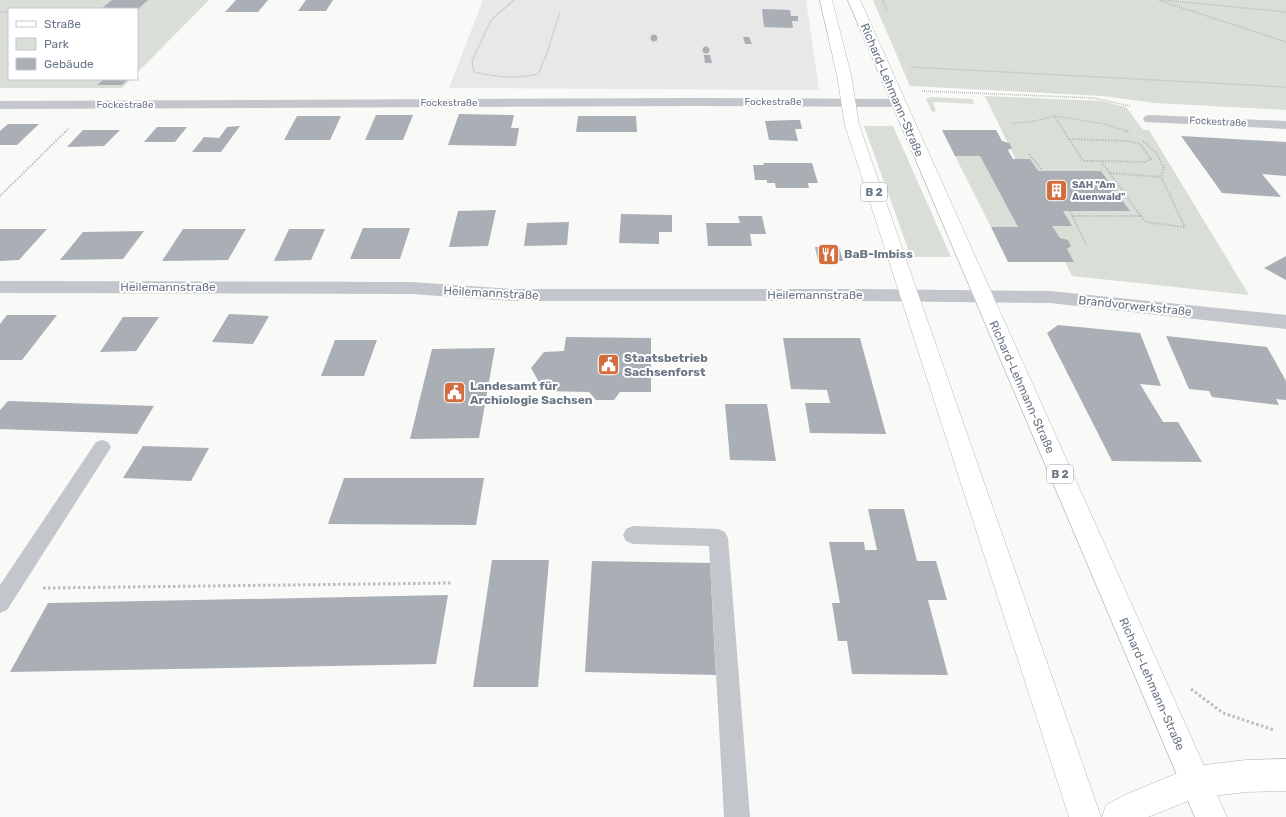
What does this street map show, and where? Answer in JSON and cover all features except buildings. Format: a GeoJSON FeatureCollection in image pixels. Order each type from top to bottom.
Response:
{"type":"FeatureCollection","features":[{"type":"Feature","properties":{"kind":"main road","name":"B 2"},"geometry":{"type":"LineString","coordinates":[[826,0],[844,75],[852,126],[908,296],[1085,817]]}},
{"type":"Feature","properties":{"kind":"main road","name":"Richard-Lehmann-Straße"},"geometry":{"type":"LineString","coordinates":[[854,0],[1211,817]]}},
{"type":"Feature","properties":{"kind":"main road"},"geometry":{"type":"LineString","coordinates":[[1118,817],[1138,805],[1195,782],[1246,776],[1286,775]]}},
{"type":"Feature","properties":{"kind":"street","name":"Fockestraße"},"geometry":{"type":"LineString","coordinates":[[0,105],[898,103]]}},
{"type":"Feature","properties":{"kind":"street","name":"Fockestraße"},"geometry":{"type":"LineString","coordinates":[[1150,119],[1286,126]]}},
{"type":"Feature","properties":{"kind":"street","name":"Heilemannstraße"},"geometry":{"type":"LineString","coordinates":[[0,287],[411,288],[513,295],[908,296],[983,298]]}},
{"type":"Feature","properties":{"kind":"street","name":"Brandvorwerkstraße"},"geometry":{"type":"LineString","coordinates":[[983,298],[1050,297],[1286,322]]}},
{"type":"Feature","properties":{"kind":"lane"},"geometry":{"type":"LineString","coordinates":[[4,596],[102,447]]}},
{"type":"Feature","properties":{"kind":"lane"},"geometry":{"type":"LineString","coordinates":[[633,535],[718,538],[737,817]]}},
{"type":"Feature","properties":{"kind":"path"},"geometry":{"type":"LineString","coordinates":[[514,0],[491,20],[483,34],[472,61],[474,72],[498,77],[524,78],[538,74],[547,53],[560,12]]}},
{"type":"Feature","properties":{"kind":"path"},"geometry":{"type":"LineString","coordinates":[[1158,0],[1286,42]]}},
{"type":"Feature","properties":{"kind":"path"},"geometry":{"type":"LineString","coordinates":[[1161,0],[1286,12]]}},
{"type":"Feature","properties":{"kind":"path"},"geometry":{"type":"LineString","coordinates":[[910,67],[1286,87]]}},
{"type":"Feature","properties":{"kind":"path"},"geometry":{"type":"LineString","coordinates":[[920,90],[1094,98],[1135,107],[1150,119]]}},
{"type":"Feature","properties":{"kind":"path"},"geometry":{"type":"LineString","coordinates":[[0,196],[92,105]]}},
{"type":"Feature","properties":{"kind":"path"},"geometry":{"type":"LineString","coordinates":[[1054,116],[1083,161],[1145,162],[1151,159],[1140,144],[1129,141],[1069,138]]}},
{"type":"Feature","properties":{"kind":"path"},"geometry":{"type":"LineString","coordinates":[[1012,123],[1031,122],[1054,116],[1105,124],[1129,132]]}},
{"type":"Feature","properties":{"kind":"path"},"geometry":{"type":"LineString","coordinates":[[1101,161],[1146,222],[1185,227],[1161,177],[1164,168],[1157,154],[1142,140]]}},
{"type":"Feature","properties":{"kind":"path"},"geometry":{"type":"LineString","coordinates":[[1029,154],[1042,170]]}},
{"type":"Feature","properties":{"kind":"path"},"geometry":{"type":"LineString","coordinates":[[1110,173],[1161,177]]}},
{"type":"Feature","properties":{"kind":"path"},"geometry":{"type":"LineString","coordinates":[[1070,211],[1071,216],[1087,246]]}},
{"type":"Feature","properties":{"kind":"path"},"geometry":{"type":"LineString","coordinates":[[1071,216],[1141,216]]}},
{"type":"Feature","properties":{"kind":"path"},"geometry":{"type":"LineString","coordinates":[[4,596],[452,583]]}},
{"type":"Feature","properties":{"kind":"path"},"geometry":{"type":"LineString","coordinates":[[1190,688],[1223,713],[1274,730]]}},
{"type":"Feature","properties":{"kind":"shaded area"},"geometry":{"type":"Polygon","coordinates":[[[483,0],[806,0],[819,90],[449,88],[483,0]]]}},
{"type":"Feature","properties":{"kind":"green space"},"geometry":{"type":"Polygon","coordinates":[[[0,0],[209,0],[138,72],[138,8],[8,8],[8,80],[130,80],[122,88],[0,88],[0,0]]]}},
{"type":"Feature","properties":{"kind":"green space"},"geometry":{"type":"Polygon","coordinates":[[[873,0],[1286,0],[1286,110],[1155,103],[1103,96],[910,86],[873,0]]]}},
{"type":"Feature","properties":{"kind":"green space"},"geometry":{"type":"Polygon","coordinates":[[[985,96],[1101,101],[1126,107],[1143,130],[1149,130],[1249,295],[1072,276],[985,96]]]}},
{"type":"Feature","properties":{"kind":"green space"},"geometry":{"type":"Polygon","coordinates":[[[931,97],[972,99],[974,104],[933,102],[936,111],[932,112],[926,99],[931,97]]]}},
{"type":"Feature","properties":{"kind":"green space"},"geometry":{"type":"Polygon","coordinates":[[[864,126],[893,126],[951,257],[911,257],[864,126]]]}},
{"type":"Feature","properties":{"kind":"green space"},"geometry":{"type":"Polygon","coordinates":[[[955,156],[980,156],[1018,227],[991,227],[955,156]]]}},
{"type":"Feature","properties":{"kind":"place","name":"SAH \"Am Auenwald\""},"geometry":{"type":"Point","coordinates":[1057,191]}},
{"type":"Feature","properties":{"kind":"place","name":"BaB-Imbiss"},"geometry":{"type":"Point","coordinates":[829,254]}},
{"type":"Feature","properties":{"kind":"place","name":"Staatsbetrieb Sachsenforst"},"geometry":{"type":"Point","coordinates":[608,365]}},
{"type":"Feature","properties":{"kind":"place","name":"Landesamt für Archiologie Sachsen"},"geometry":{"type":"Point","coordinates":[454,393]}}]}
